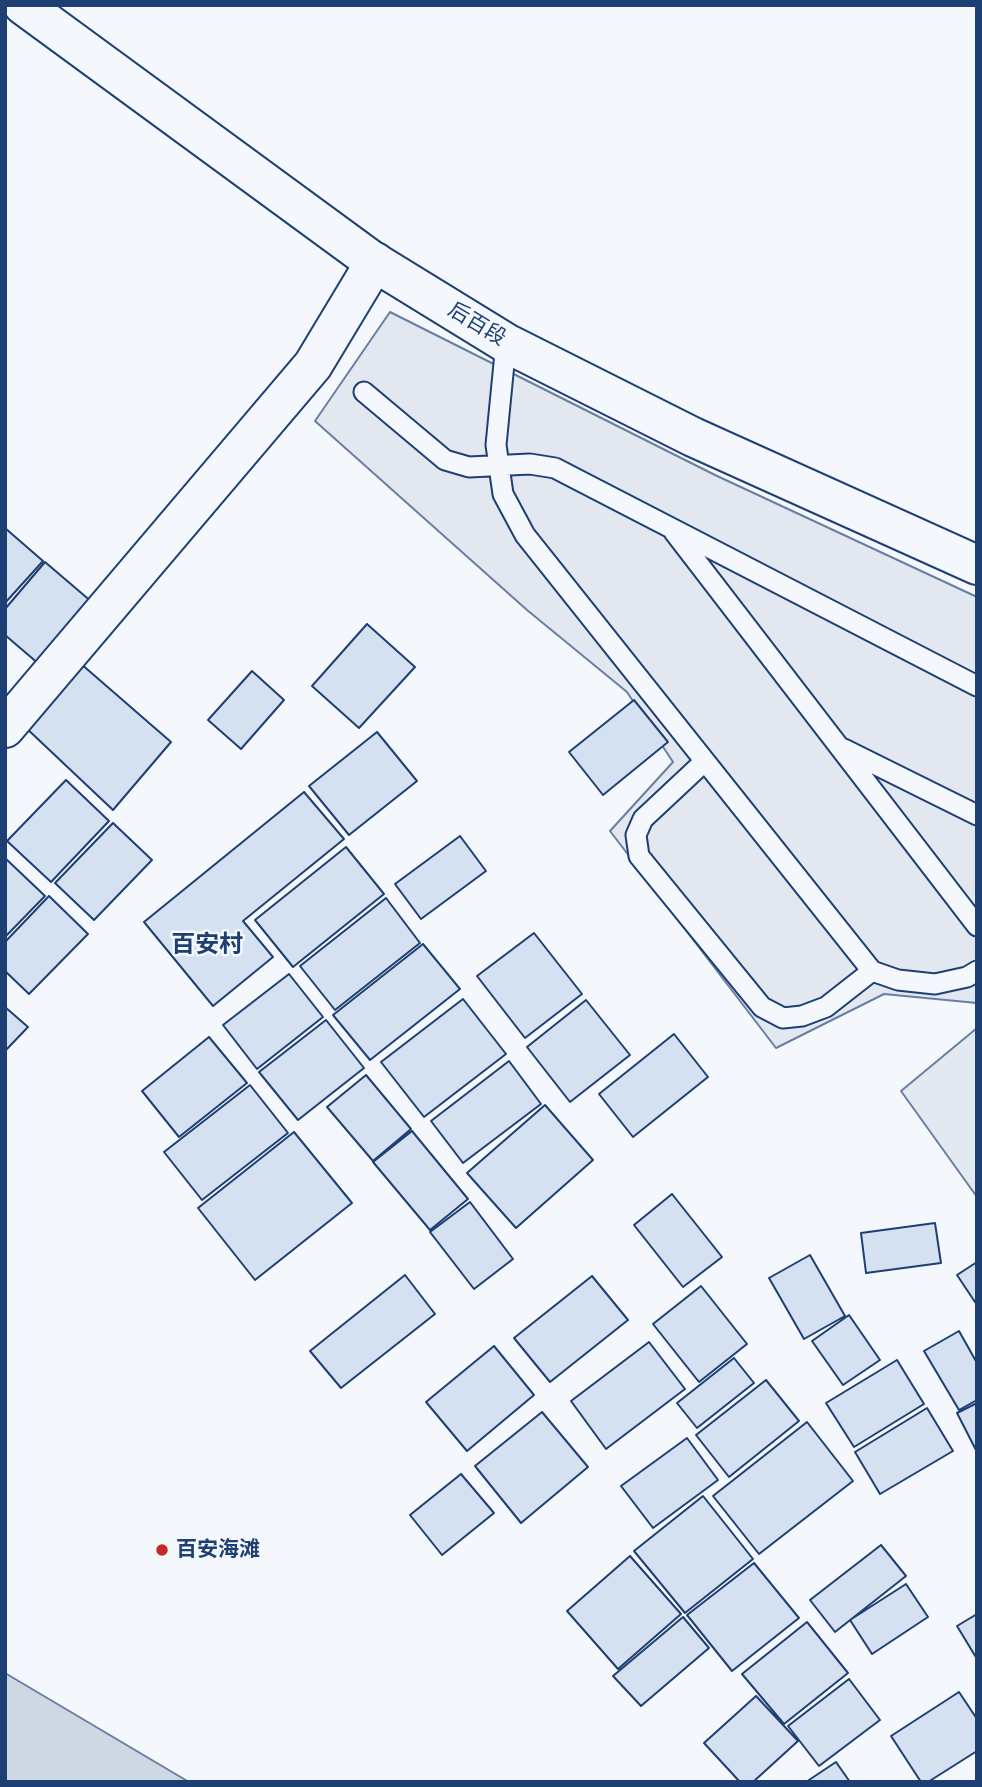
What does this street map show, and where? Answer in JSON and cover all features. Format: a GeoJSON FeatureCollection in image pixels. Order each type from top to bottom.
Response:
{"type":"FeatureCollection","features":[{"type":"Feature","properties":{"kind":"street","name":"后百段"},"geometry":{"type":"LineString","coordinates":[[23,5],[375,262],[506,343],[693,437],[977,565]]}},
{"type":"Feature","properties":{"kind":"street"},"geometry":{"type":"LineString","coordinates":[[5,728],[313,365],[375,262]]}},
{"type":"Feature","properties":{"kind":"lane"},"geometry":{"type":"LineString","coordinates":[[506,343],[496,445],[503,494],[525,535],[872,971],[898,980],[935,984],[977,971]]}},
{"type":"Feature","properties":{"kind":"lane"},"geometry":{"type":"LineString","coordinates":[[364,392],[445,460],[469,467],[530,464],[555,468],[977,686]]}},
{"type":"Feature","properties":{"kind":"lane"},"geometry":{"type":"LineString","coordinates":[[669,525],[977,926]]}},
{"type":"Feature","properties":{"kind":"lane"},"geometry":{"type":"LineString","coordinates":[[840,747],[977,815]]}},
{"type":"Feature","properties":{"kind":"lane"},"geometry":{"type":"LineString","coordinates":[[705,761],[643,819],[636,835],[639,856],[762,1007],[783,1018],[802,1016],[826,1007],[872,971]]}},
{"type":"Feature","properties":{"kind":"shaded area"},"geometry":{"type":"Polygon","coordinates":[[[390,312],[715,475],[977,597],[977,1003],[884,994],[776,1048],[610,831],[673,762],[627,692],[527,610],[315,421],[390,312]]]}},
{"type":"Feature","properties":{"kind":"shaded area"},"geometry":{"type":"Polygon","coordinates":[[[977,1028],[977,1197],[901,1091],[977,1028]]]}},
{"type":"Feature","properties":{"kind":"shaded area"},"geometry":{"type":"Polygon","coordinates":[[[5,1673],[189,1782],[5,1782],[5,1673]]]}},
{"type":"Feature","properties":{"kind":"building"},"geometry":{"type":"Polygon","coordinates":[[[5,528],[43,561],[5,603],[5,528]]]}},
{"type":"Feature","properties":{"kind":"building"},"geometry":{"type":"Polygon","coordinates":[[[45,562],[93,603],[40,665],[5,635],[5,609],[45,562]]]}},
{"type":"Feature","properties":{"kind":"building"},"geometry":{"type":"Polygon","coordinates":[[[367,624],[415,667],[359,728],[312,686],[367,624]]]}},
{"type":"Feature","properties":{"kind":"building"},"geometry":{"type":"Polygon","coordinates":[[[80,663],[171,742],[113,810],[24,726],[80,663]]]}},
{"type":"Feature","properties":{"kind":"building"},"geometry":{"type":"Polygon","coordinates":[[[252,671],[284,700],[241,749],[208,720],[252,671]]]}},
{"type":"Feature","properties":{"kind":"building"},"geometry":{"type":"Polygon","coordinates":[[[634,700],[668,742],[603,795],[569,752],[634,700]]]}},
{"type":"Feature","properties":{"kind":"building"},"geometry":{"type":"Polygon","coordinates":[[[377,732],[417,781],[349,835],[309,786],[377,732]]]}},
{"type":"Feature","properties":{"kind":"building"},"geometry":{"type":"Polygon","coordinates":[[[66,780],[109,821],[51,882],[7,841],[66,780]]]}},
{"type":"Feature","properties":{"kind":"building"},"geometry":{"type":"Polygon","coordinates":[[[304,792],[344,839],[243,921],[273,957],[213,1006],[144,922],[304,792]]]}},
{"type":"Feature","properties":{"kind":"building"},"geometry":{"type":"Polygon","coordinates":[[[113,823],[152,860],[94,920],[55,883],[113,823]]]}},
{"type":"Feature","properties":{"kind":"building"},"geometry":{"type":"Polygon","coordinates":[[[460,836],[486,871],[421,919],[395,884],[460,836]]]}},
{"type":"Feature","properties":{"kind":"building"},"geometry":{"type":"Polygon","coordinates":[[[346,847],[384,894],[293,967],[255,920],[346,847]]]}},
{"type":"Feature","properties":{"kind":"building"},"geometry":{"type":"Polygon","coordinates":[[[5,858],[45,896],[5,937],[5,858]]]}},
{"type":"Feature","properties":{"kind":"building"},"geometry":{"type":"Polygon","coordinates":[[[49,896],[88,934],[29,994],[5,971],[5,942],[49,896]]]}},
{"type":"Feature","properties":{"kind":"building"},"geometry":{"type":"Polygon","coordinates":[[[386,898],[420,943],[335,1010],[300,966],[386,898]]]}},
{"type":"Feature","properties":{"kind":"building"},"geometry":{"type":"Polygon","coordinates":[[[534,933],[582,994],[525,1038],[477,976],[534,933]]]}},
{"type":"Feature","properties":{"kind":"building"},"geometry":{"type":"Polygon","coordinates":[[[423,944],[460,989],[370,1060],[333,1015],[423,944]]]}},
{"type":"Feature","properties":{"kind":"building"},"geometry":{"type":"Polygon","coordinates":[[[289,974],[323,1017],[257,1069],[223,1025],[289,974]]]}},
{"type":"Feature","properties":{"kind":"building"},"geometry":{"type":"Polygon","coordinates":[[[463,999],[506,1054],[424,1117],[381,1062],[463,999]]]}},
{"type":"Feature","properties":{"kind":"building"},"geometry":{"type":"Polygon","coordinates":[[[586,1000],[630,1055],[570,1102],[527,1047],[586,1000]]]}},
{"type":"Feature","properties":{"kind":"building"},"geometry":{"type":"Polygon","coordinates":[[[5,1007],[28,1027],[5,1051],[5,1007]]]}},
{"type":"Feature","properties":{"kind":"building"},"geometry":{"type":"Polygon","coordinates":[[[326,1020],[364,1068],[298,1120],[259,1072],[326,1020]]]}},
{"type":"Feature","properties":{"kind":"building"},"geometry":{"type":"Polygon","coordinates":[[[674,1034],[708,1077],[633,1137],[599,1094],[674,1034]]]}},
{"type":"Feature","properties":{"kind":"building"},"geometry":{"type":"Polygon","coordinates":[[[209,1037],[247,1083],[179,1137],[142,1091],[209,1037]]]}},
{"type":"Feature","properties":{"kind":"building"},"geometry":{"type":"Polygon","coordinates":[[[509,1061],[541,1104],[463,1163],[431,1121],[509,1061]]]}},
{"type":"Feature","properties":{"kind":"building"},"geometry":{"type":"Polygon","coordinates":[[[366,1075],[411,1129],[373,1161],[327,1107],[366,1075]]]}},
{"type":"Feature","properties":{"kind":"building"},"geometry":{"type":"Polygon","coordinates":[[[250,1085],[288,1133],[202,1200],[164,1152],[250,1085]]]}},
{"type":"Feature","properties":{"kind":"building"},"geometry":{"type":"Polygon","coordinates":[[[545,1105],[593,1160],[516,1228],[467,1173],[545,1105]]]}},
{"type":"Feature","properties":{"kind":"building"},"geometry":{"type":"Polygon","coordinates":[[[412,1131],[468,1199],[430,1230],[373,1162],[412,1131]]]}},
{"type":"Feature","properties":{"kind":"building"},"geometry":{"type":"Polygon","coordinates":[[[294,1132],[352,1203],[255,1280],[198,1208],[294,1132]]]}},
{"type":"Feature","properties":{"kind":"building"},"geometry":{"type":"Polygon","coordinates":[[[672,1194],[722,1257],[683,1287],[634,1225],[672,1194]]]}},
{"type":"Feature","properties":{"kind":"building"},"geometry":{"type":"Polygon","coordinates":[[[470,1202],[513,1259],[474,1289],[430,1232],[470,1202]]]}},
{"type":"Feature","properties":{"kind":"building"},"geometry":{"type":"Polygon","coordinates":[[[935,1223],[941,1263],[866,1273],[861,1233],[935,1223]]]}},
{"type":"Feature","properties":{"kind":"building"},"geometry":{"type":"Polygon","coordinates":[[[810,1255],[845,1316],[804,1339],[769,1278],[810,1255]]]}},
{"type":"Feature","properties":{"kind":"building"},"geometry":{"type":"Polygon","coordinates":[[[977,1262],[977,1305],[957,1275],[977,1262]]]}},
{"type":"Feature","properties":{"kind":"building"},"geometry":{"type":"Polygon","coordinates":[[[405,1275],[435,1314],[341,1388],[310,1351],[405,1275]]]}},
{"type":"Feature","properties":{"kind":"building"},"geometry":{"type":"Polygon","coordinates":[[[592,1276],[628,1320],[550,1382],[514,1338],[592,1276]]]}},
{"type":"Feature","properties":{"kind":"building"},"geometry":{"type":"Polygon","coordinates":[[[701,1286],[747,1344],[699,1382],[653,1324],[701,1286]]]}},
{"type":"Feature","properties":{"kind":"building"},"geometry":{"type":"Polygon","coordinates":[[[849,1315],[880,1360],[843,1385],[812,1341],[849,1315]]]}},
{"type":"Feature","properties":{"kind":"building"},"geometry":{"type":"Polygon","coordinates":[[[959,1331],[977,1363],[977,1400],[959,1410],[924,1351],[959,1331]]]}},
{"type":"Feature","properties":{"kind":"building"},"geometry":{"type":"Polygon","coordinates":[[[649,1342],[685,1389],[606,1449],[571,1401],[649,1342]]]}},
{"type":"Feature","properties":{"kind":"building"},"geometry":{"type":"Polygon","coordinates":[[[494,1346],[534,1395],[467,1451],[426,1402],[494,1346]]]}},
{"type":"Feature","properties":{"kind":"building"},"geometry":{"type":"Polygon","coordinates":[[[734,1358],[754,1383],[697,1428],[677,1403],[734,1358]]]}},
{"type":"Feature","properties":{"kind":"building"},"geometry":{"type":"Polygon","coordinates":[[[897,1360],[924,1404],[854,1447],[826,1403],[897,1360]]]}},
{"type":"Feature","properties":{"kind":"building"},"geometry":{"type":"Polygon","coordinates":[[[766,1380],[799,1421],[729,1477],[696,1435],[766,1380]]]}},
{"type":"Feature","properties":{"kind":"building"},"geometry":{"type":"Polygon","coordinates":[[[977,1403],[977,1452],[957,1413],[977,1403]]]}},
{"type":"Feature","properties":{"kind":"building"},"geometry":{"type":"Polygon","coordinates":[[[927,1408],[953,1451],[880,1494],[855,1452],[927,1408]]]}},
{"type":"Feature","properties":{"kind":"building"},"geometry":{"type":"Polygon","coordinates":[[[542,1412],[588,1467],[521,1523],[475,1466],[542,1412]]]}},
{"type":"Feature","properties":{"kind":"building"},"geometry":{"type":"Polygon","coordinates":[[[807,1422],[853,1481],[759,1554],[713,1496],[807,1422]]]}},
{"type":"Feature","properties":{"kind":"building"},"geometry":{"type":"Polygon","coordinates":[[[687,1438],[718,1480],[653,1528],[621,1486],[687,1438]]]}},
{"type":"Feature","properties":{"kind":"building"},"geometry":{"type":"Polygon","coordinates":[[[461,1474],[494,1513],[442,1555],[410,1515],[461,1474]]]}},
{"type":"Feature","properties":{"kind":"building"},"geometry":{"type":"Polygon","coordinates":[[[703,1496],[753,1559],[685,1613],[634,1551],[703,1496]]]}},
{"type":"Feature","properties":{"kind":"building"},"geometry":{"type":"Polygon","coordinates":[[[881,1545],[906,1576],[835,1632],[810,1600],[881,1545]]]}},
{"type":"Feature","properties":{"kind":"building"},"geometry":{"type":"Polygon","coordinates":[[[630,1556],[681,1614],[618,1669],[567,1611],[630,1556]]]}},
{"type":"Feature","properties":{"kind":"building"},"geometry":{"type":"Polygon","coordinates":[[[754,1563],[799,1618],[732,1671],[687,1615],[754,1563]]]}},
{"type":"Feature","properties":{"kind":"building"},"geometry":{"type":"Polygon","coordinates":[[[906,1584],[928,1617],[872,1654],[850,1620],[906,1584]]]}},
{"type":"Feature","properties":{"kind":"building"},"geometry":{"type":"Polygon","coordinates":[[[977,1614],[977,1659],[957,1626],[977,1614]]]}},
{"type":"Feature","properties":{"kind":"building"},"geometry":{"type":"Polygon","coordinates":[[[683,1617],[709,1648],[641,1706],[613,1676],[683,1617]]]}},
{"type":"Feature","properties":{"kind":"building"},"geometry":{"type":"Polygon","coordinates":[[[807,1622],[848,1673],[784,1724],[742,1674],[807,1622]]]}},
{"type":"Feature","properties":{"kind":"building"},"geometry":{"type":"Polygon","coordinates":[[[849,1679],[880,1720],[819,1766],[788,1726],[849,1679]]]}},
{"type":"Feature","properties":{"kind":"building"},"geometry":{"type":"Polygon","coordinates":[[[959,1692],[977,1719],[977,1751],[928,1782],[921,1782],[891,1736],[959,1692]]]}},
{"type":"Feature","properties":{"kind":"building"},"geometry":{"type":"Polygon","coordinates":[[[756,1696],[798,1741],[753,1782],[740,1782],[704,1743],[756,1696]]]}},
{"type":"Feature","properties":{"kind":"building"},"geometry":{"type":"Polygon","coordinates":[[[836,1762],[850,1782],[806,1782],[836,1762]]]}},
{"type":"Feature","properties":{"kind":"place","name":"百安海滩"},"geometry":{"type":"Point","coordinates":[162,1550]}},
{"type":"Feature","properties":{"kind":"district","name":"百安村"},"geometry":{"type":"Point","coordinates":[207,945]}}]}
